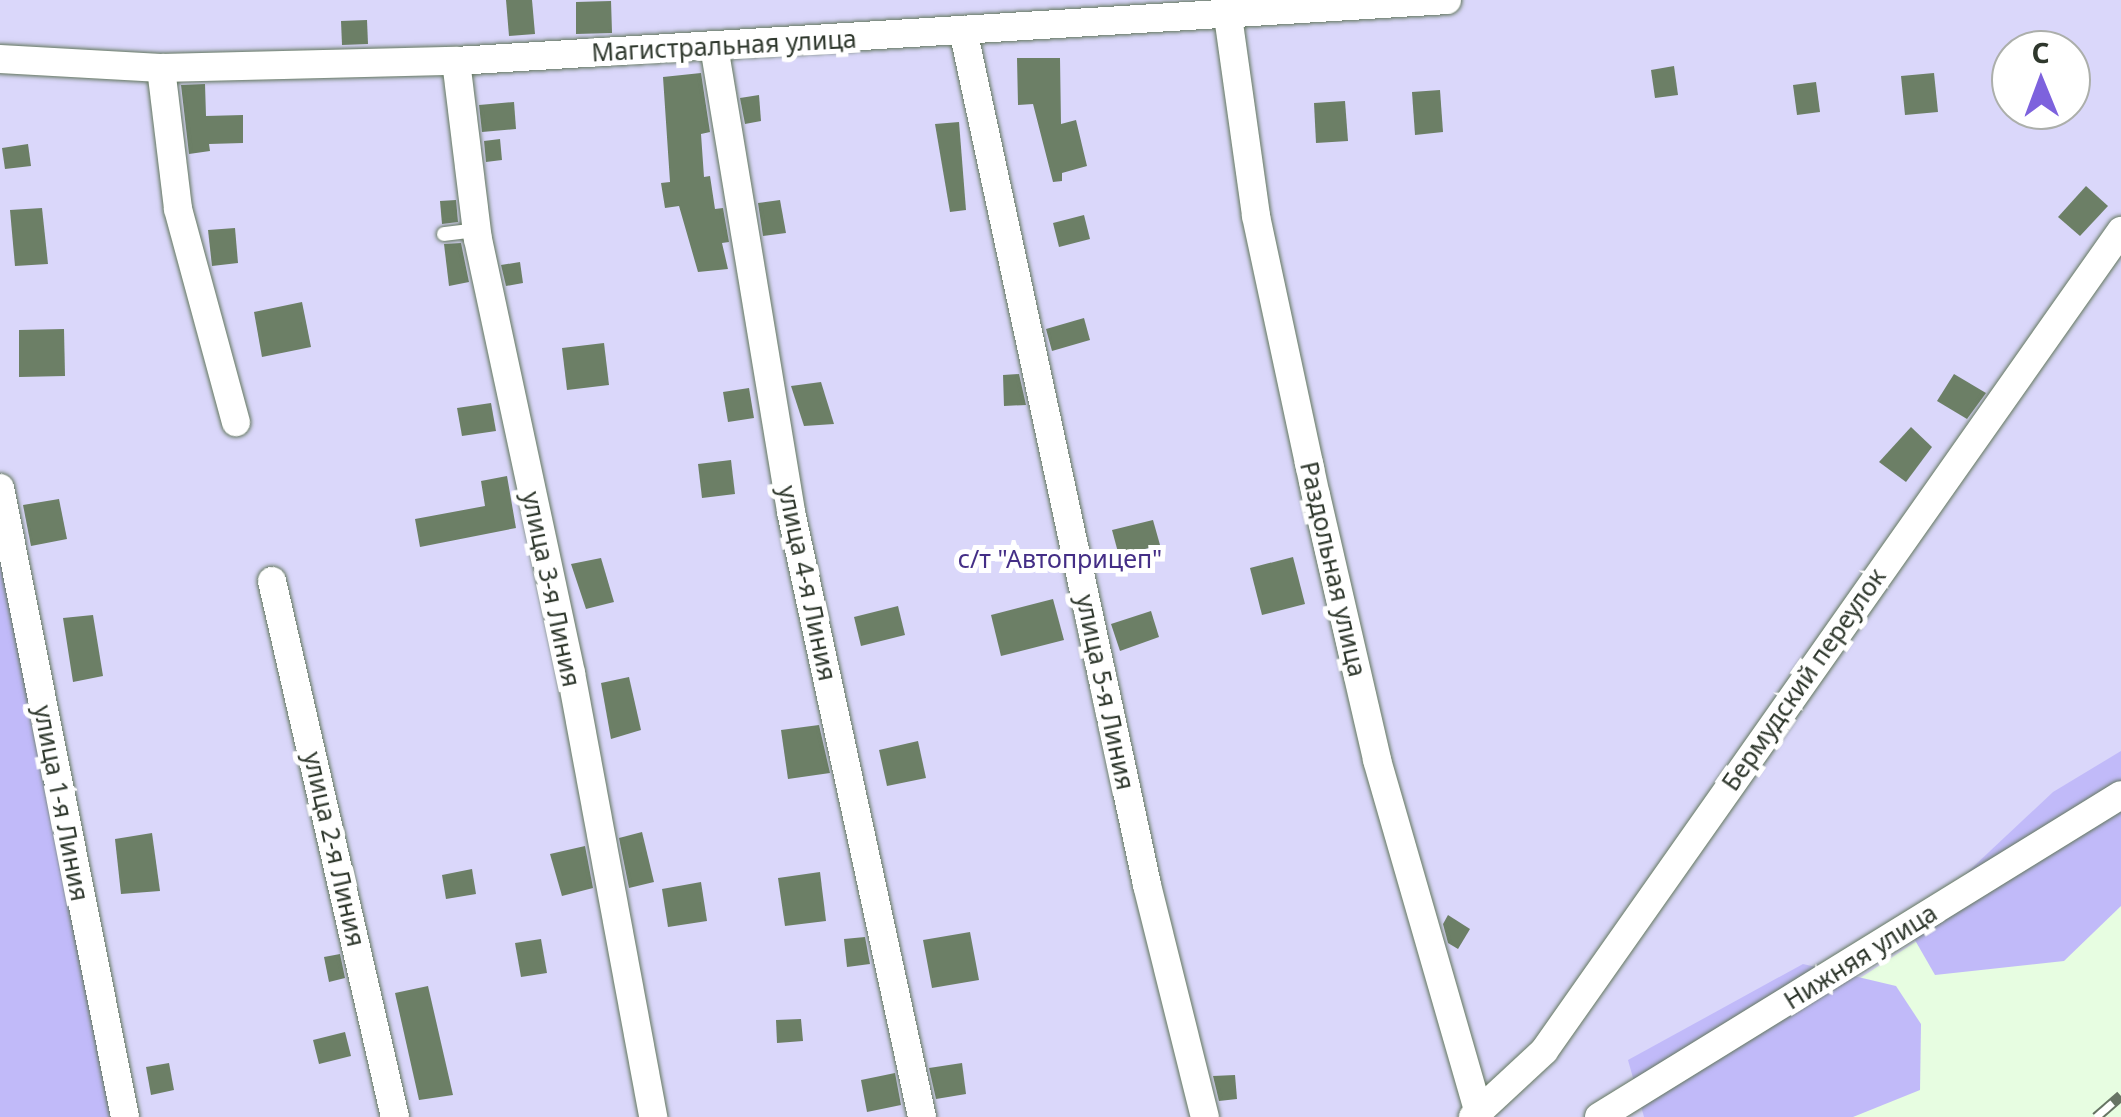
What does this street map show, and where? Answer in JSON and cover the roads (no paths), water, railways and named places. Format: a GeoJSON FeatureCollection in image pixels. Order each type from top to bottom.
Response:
{"type":"FeatureCollection","features":[{"type":"Feature","properties":{"kind":"street","name":"Магистральная улица"},"geometry":{"type":"LineString","coordinates":[[0,59],[160,68],[456,61],[1447,0]]}},
{"type":"Feature","properties":{"kind":"street","name":"Раздольная улица"},"geometry":{"type":"LineString","coordinates":[[1228,16],[1256,216],[1316,495],[1377,760],[1476,1115]]}},
{"type":"Feature","properties":{"kind":"street","name":"улица 5-я Линия"},"geometry":{"type":"LineString","coordinates":[[963,30],[1147,885],[1205,1117]]}},
{"type":"Feature","properties":{"kind":"street","name":"улица 4-я Линия"},"geometry":{"type":"LineString","coordinates":[[714,46],[792,512],[922,1117]]}},
{"type":"Feature","properties":{"kind":"street","name":"улица 3-я Линия"},"geometry":{"type":"LineString","coordinates":[[456,61],[476,230],[571,673],[653,1117]]}},
{"type":"Feature","properties":{"kind":"street"},"geometry":{"type":"LineString","coordinates":[[160,68],[178,209],[236,422]]}},
{"type":"Feature","properties":{"kind":"street","name":"Бермудский переулок"},"geometry":{"type":"LineString","coordinates":[[1476,1115],[1544,1051],[2121,231]]}},
{"type":"Feature","properties":{"kind":"street","name":"улица 1-я Линия"},"geometry":{"type":"LineString","coordinates":[[0,488],[124,1117]]}},
{"type":"Feature","properties":{"kind":"street","name":"улица 2-я Линия"},"geometry":{"type":"LineString","coordinates":[[272,582],[395,1117]]}},
{"type":"Feature","properties":{"kind":"street","name":"Нижняя улица"},"geometry":{"type":"LineString","coordinates":[[1599,1117],[2121,796]]}},
{"type":"Feature","properties":{"kind":"lane"},"geometry":{"type":"LineString","coordinates":[[444,234],[476,230]]}},
{"type":"Feature","properties":{"kind":"railway"},"geometry":{"type":"LineString","coordinates":[[2096,1117],[2121,1095]]}},
{"type":"Feature","properties":{"kind":"park label","name":"с/т \"Автоприцеп\""},"geometry":{"type":"Point","coordinates":[1060,558]}}]}
